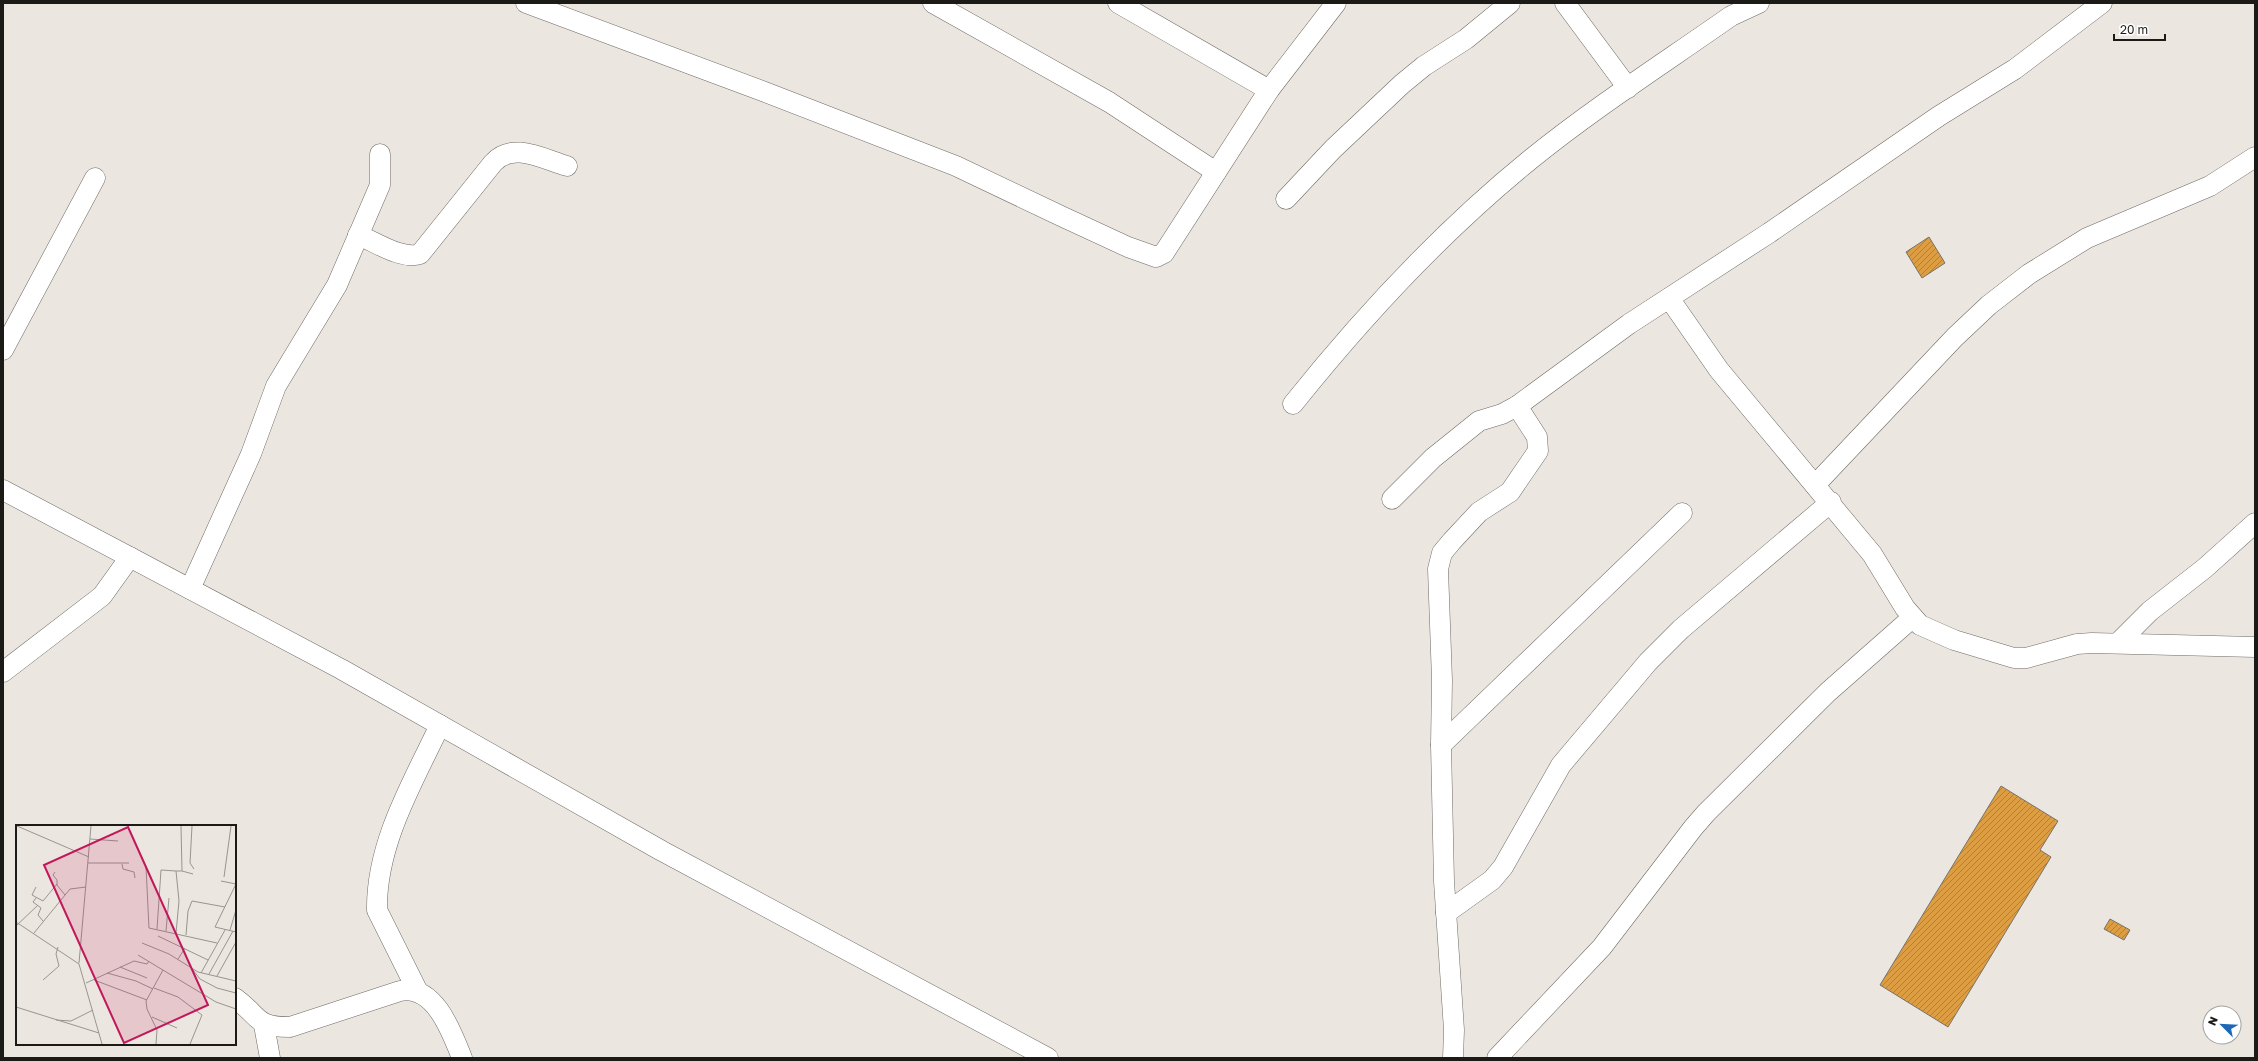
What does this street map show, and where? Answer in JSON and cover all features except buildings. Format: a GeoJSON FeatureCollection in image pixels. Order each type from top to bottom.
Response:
{"type":"FeatureCollection","features":[{"type":"Feature","properties":{"kind":"street"},"geometry":{"type":"LineString","coordinates":[[526,3],[773,94],[956,166],[1061,216],[1152,256],[1160,256],[1164,252],[1269,90],[1336,3]]}},
{"type":"Feature","properties":{"kind":"street"},"geometry":{"type":"LineString","coordinates":[[933,3],[1109,102],[1216,172]]}},
{"type":"Feature","properties":{"kind":"street"},"geometry":{"type":"LineString","coordinates":[[1118,3],[1269,90]]}},
{"type":"Feature","properties":{"kind":"street"},"geometry":{"type":"LineString","coordinates":[[1286,199],[1333,149],[1402,84],[1424,66],[1466,39],[1510,3]]}},
{"type":"Feature","properties":{"kind":"street"},"geometry":{"type":"LineString","coordinates":[[1565,3],[1628,88]]}},
{"type":"Feature","properties":{"kind":"street"},"geometry":{"type":"LineString","coordinates":[[1293,404],[1381,299],[1459,222],[1531,159],[1730,16],[1758,3]]}},
{"type":"Feature","properties":{"kind":"street"},"geometry":{"type":"LineString","coordinates":[[1392,499],[1433,458],[1479,421],[1502,414],[1518,406],[1629,324],[1939,116],[2015,69],[2102,3]]}},
{"type":"Feature","properties":{"kind":"street"},"geometry":{"type":"LineString","coordinates":[[358,235],[401,253],[412,256],[416,255],[426,248],[493,163],[502,154],[510,152],[527,154],[566,166]]}},
{"type":"Feature","properties":{"kind":"street"},"geometry":{"type":"LineString","coordinates":[[190,589],[252,454],[276,386],[337,285],[380,185],[380,154]]}},
{"type":"Feature","properties":{"kind":"street"},"geometry":{"type":"LineString","coordinates":[[1814,485],[1955,337],[1989,305],[2028,274],[2087,238],[2159,209],[2210,186],[2255,157]]}},
{"type":"Feature","properties":{"kind":"street"},"geometry":{"type":"LineString","coordinates":[[3,350],[95,178]]}},
{"type":"Feature","properties":{"kind":"street"},"geometry":{"type":"LineString","coordinates":[[1669,298],[1719,370],[1814,485],[1831,502],[1872,554],[1912,618],[1932,632],[2014,658],[2035,656],[2077,644],[2119,642],[2255,647]]}},
{"type":"Feature","properties":{"kind":"street"},"geometry":{"type":"LineString","coordinates":[[1453,1058],[1454,1030],[1446,913],[1441,745],[1442,680],[1439,561],[1442,553],[1472,518],[1510,492],[1538,451],[1536,437],[1518,406]]}},
{"type":"Feature","properties":{"kind":"street"},"geometry":{"type":"LineString","coordinates":[[3,490],[341,669],[662,851],[1048,1058]]}},
{"type":"Feature","properties":{"kind":"street"},"geometry":{"type":"LineString","coordinates":[[1446,913],[1496,876],[1503,867],[1561,765],[1664,644],[1831,502]]}},
{"type":"Feature","properties":{"kind":"street"},"geometry":{"type":"LineString","coordinates":[[1441,745],[1682,513]]}},
{"type":"Feature","properties":{"kind":"street"},"geometry":{"type":"LineString","coordinates":[[2119,642],[2150,611],[2205,568],[2255,523]]}},
{"type":"Feature","properties":{"kind":"street"},"geometry":{"type":"LineString","coordinates":[[3,672],[102,596],[130,557]]}},
{"type":"Feature","properties":{"kind":"street"},"geometry":{"type":"LineString","coordinates":[[1497,1058],[1602,947],[1706,813],[1828,692],[1912,618]]}},
{"type":"Feature","properties":{"kind":"street"},"geometry":{"type":"LineString","coordinates":[[418,992],[377,910],[377,898],[384,847],[440,725]]}},
{"type":"Feature","properties":{"kind":"street"},"geometry":{"type":"LineString","coordinates":[[236,999],[264,1025],[273,1027],[290,1027],[408,989],[418,992],[432,1000],[452,1033],[462,1058]]}},
{"type":"Feature","properties":{"kind":"street"},"geometry":{"type":"LineString","coordinates":[[264,1025],[270,1058]]}}]}
